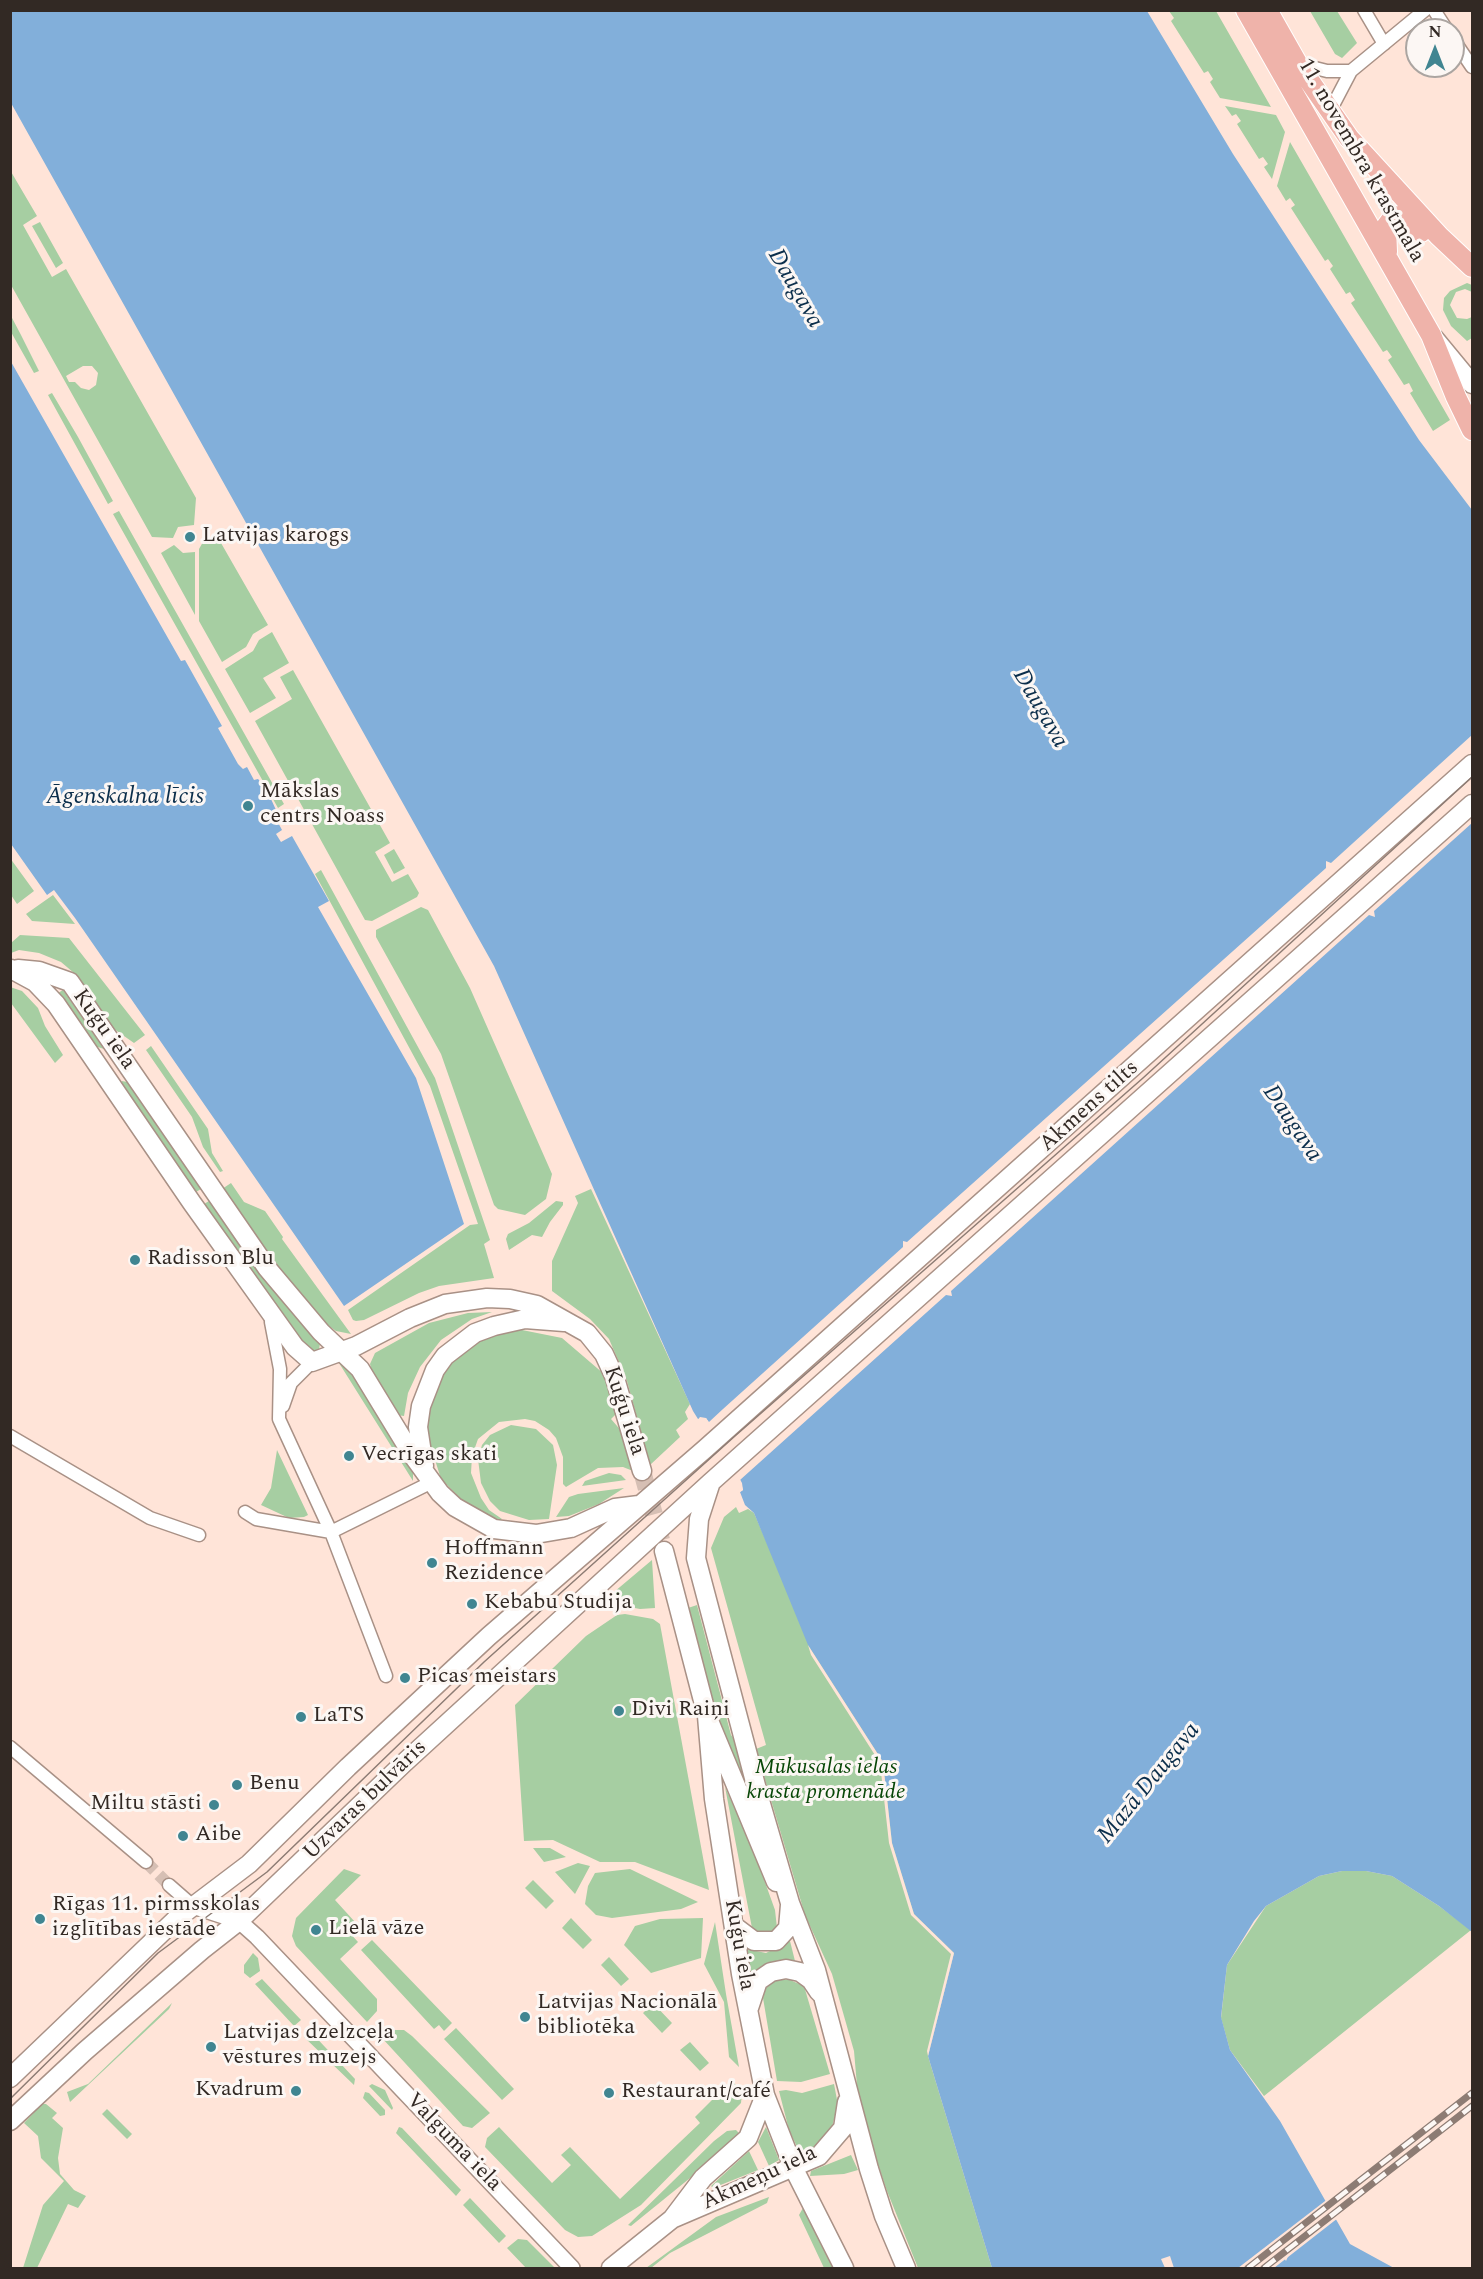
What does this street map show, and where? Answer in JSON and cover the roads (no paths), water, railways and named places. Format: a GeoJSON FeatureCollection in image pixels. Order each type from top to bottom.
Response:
{"type":"FeatureCollection","features":[{"type":"Feature","properties":{"kind":"main road","name":"11. novembra krastmala"},"geometry":{"type":"LineString","coordinates":[[1246,10],[1431,335],[1468,414],[1473,430]]}},
{"type":"Feature","properties":{"kind":"main road","name":"11. novembra krastmala"},"geometry":{"type":"LineString","coordinates":[[1267,10],[1297,63],[1356,146],[1439,236],[1473,267]]}},
{"type":"Feature","properties":{"kind":"main road"},"geometry":{"type":"LineString","coordinates":[[1389,260],[1386,227],[1390,219],[1401,216],[1448,256],[1473,273]]}},
{"type":"Feature","properties":{"kind":"main road","name":"11. novembra krastmala"},"geometry":{"type":"LineString","coordinates":[[1431,335],[1473,384]]}},
{"type":"Feature","properties":{"kind":"main road"},"geometry":{"type":"LineString","coordinates":[[1449,355],[1473,370]]}},
{"type":"Feature","properties":{"kind":"main road","name":"Akmens tilts"},"geometry":{"type":"LineString","coordinates":[[705,1449],[1473,764]]}},
{"type":"Feature","properties":{"kind":"main road","name":"Akmens tilts"},"geometry":{"type":"LineString","coordinates":[[714,1479],[1473,804]]}},
{"type":"Feature","properties":{"kind":"main road","name":"Kuģu iela"},"geometry":{"type":"LineString","coordinates":[[11,969],[39,971],[70,982],[267,1268],[321,1332],[342,1352]]}},
{"type":"Feature","properties":{"kind":"main road","name":"Kuģu iela"},"geometry":{"type":"LineString","coordinates":[[11,969],[35,982],[56,1004],[109,1084],[266,1307],[295,1347],[312,1362],[342,1352],[432,1308],[472,1298],[523,1301],[545,1308],[587,1333],[610,1365],[642,1471]]}},
{"type":"Feature","properties":{"kind":"main road"},"geometry":{"type":"LineString","coordinates":[[109,1084],[108,1066],[115,1062],[132,1070]]}},
{"type":"Feature","properties":{"kind":"main road"},"geometry":{"type":"LineString","coordinates":[[428,1476],[418,1427],[421,1406],[430,1379],[445,1356],[475,1333],[510,1322],[525,1319],[573,1323]]}},
{"type":"Feature","properties":{"kind":"main road"},"geometry":{"type":"LineString","coordinates":[[342,1352],[360,1370],[413,1456],[440,1493],[465,1515],[494,1529],[524,1534],[571,1528],[615,1508],[639,1505]]}},
{"type":"Feature","properties":{"kind":"main road","name":"Uzvaras bulvāris"},"geometry":{"type":"LineString","coordinates":[[10,2078],[117,1974],[193,1906],[249,1864],[439,1682],[705,1449]]}},
{"type":"Feature","properties":{"kind":"main road","name":"Uzvaras bulvāris"},"geometry":{"type":"LineString","coordinates":[[10,2121],[86,2051],[202,1950],[239,1921],[405,1762],[714,1479]]}},
{"type":"Feature","properties":{"kind":"main road","name":"Kuģu iela"},"geometry":{"type":"LineString","coordinates":[[714,1479],[699,1519],[696,1558],[790,1904],[824,1998],[873,2185],[906,2268]]}},
{"type":"Feature","properties":{"kind":"main road","name":"Kuģu iela"},"geometry":{"type":"LineString","coordinates":[[664,1551],[707,1716],[774,1879],[790,1904]]}},
{"type":"Feature","properties":{"kind":"main road","name":"Kuģu iela"},"geometry":{"type":"LineString","coordinates":[[707,1716],[714,1799],[734,1926],[765,2094],[794,2169],[844,2268]]}},
{"type":"Feature","properties":{"kind":"main road"},"geometry":{"type":"LineString","coordinates":[[734,1926],[754,1941],[776,1941],[788,1928],[790,1904]]}},
{"type":"Feature","properties":{"kind":"main road"},"geometry":{"type":"LineString","coordinates":[[749,2008],[758,1981],[771,1972],[786,1969],[800,1972],[811,1980],[824,1998]]}},
{"type":"Feature","properties":{"kind":"main road","name":"Akmeņu iela"},"geometry":{"type":"LineString","coordinates":[[611,2268],[672,2219],[704,2178],[748,2138],[765,2094]]}},
{"type":"Feature","properties":{"kind":"main road","name":"Akmeņu iela"},"geometry":{"type":"LineString","coordinates":[[672,2219],[794,2169],[819,2156],[843,2128],[848,2095]]}},
{"type":"Feature","properties":{"kind":"street"},"geometry":{"type":"LineString","coordinates":[[1364,10],[1384,44]]}},
{"type":"Feature","properties":{"kind":"street"},"geometry":{"type":"LineString","coordinates":[[1330,111],[1351,71],[1425,10]]}},
{"type":"Feature","properties":{"kind":"street"},"geometry":{"type":"LineString","coordinates":[[1297,63],[1327,71],[1351,71]]}},
{"type":"Feature","properties":{"kind":"street","name":"Kuģu iela"},"geometry":{"type":"LineString","coordinates":[[266,1307],[276,1335],[280,1369],[279,1419],[332,1533],[386,1676]]}},
{"type":"Feature","properties":{"kind":"street","name":"Kuģu iela"},"geometry":{"type":"LineString","coordinates":[[279,1419],[291,1383],[312,1362]]}},
{"type":"Feature","properties":{"kind":"street"},"geometry":{"type":"LineString","coordinates":[[10,1436],[150,1518],[199,1535]]}},
{"type":"Feature","properties":{"kind":"street"},"geometry":{"type":"LineString","coordinates":[[251,1516],[332,1533],[428,1476]]}},
{"type":"Feature","properties":{"kind":"street"},"geometry":{"type":"LineString","coordinates":[[10,1746],[146,1862]]}},
{"type":"Feature","properties":{"kind":"street","name":"Valguma iela"},"geometry":{"type":"LineString","coordinates":[[170,1885],[193,1906],[239,1921],[279,1959],[572,2268]]}},
{"type":"Feature","properties":{"kind":"water"},"geometry":{"type":"Polygon","coordinates":[[[10,11],[1147,11],[1233,154],[1419,440],[1472,510],[1472,1932],[1439,1906],[1392,1876],[1366,1871],[1342,1871],[1319,1876],[1266,1906],[1254,1921],[1227,1965],[1221,2017],[1230,2050],[1280,2121],[1350,2244],[1394,2268],[1174,2268],[1170,2256],[1161,2259],[1165,2268],[992,2268],[928,2056],[954,1953],[914,1914],[892,1843],[883,1762],[808,1645],[754,1513],[745,1505],[740,1492],[743,1490],[742,1483],[706,1418],[698,1419],[693,1411],[494,966],[11,103],[10,11]],[[1280,2237],[1274,2241],[1286,2261],[1289,2254],[1280,2237]]]}},
{"type":"Feature","properties":{"kind":"water","name":"Āgenskalna līcis"},"geometry":{"type":"Polygon","coordinates":[[[10,360],[181,661],[185,660],[222,726],[218,728],[238,764],[243,769],[247,767],[254,780],[258,779],[266,788],[276,810],[273,813],[282,830],[276,834],[281,842],[292,836],[329,901],[318,907],[416,1078],[464,1224],[344,1306],[75,918],[54,890],[47,895],[11,844],[10,360]]]}},
{"type":"Feature","properties":{"kind":"tunnel"},"geometry":{"type":"LineString","coordinates":[[642,1471],[664,1551]]}},
{"type":"Feature","properties":{"kind":"tunnel"},"geometry":{"type":"LineString","coordinates":[[146,1862],[169,1885]]}},
{"type":"Feature","properties":{"kind":"tram line"},"geometry":{"type":"LineString","coordinates":[[10,2099],[158,1953],[267,1872],[484,1662],[735,1436],[1143,1078],[1472,777]]}},
{"type":"Feature","properties":{"kind":"railway"},"geometry":{"type":"LineString","coordinates":[[1248,2268],[1472,2093]]}},
{"type":"Feature","properties":{"kind":"railway"},"geometry":{"type":"LineString","coordinates":[[1264,2268],[1472,2106]]}},
{"type":"Feature","properties":{"kind":"place","name":"Latvijas karogs"},"geometry":{"type":"Point","coordinates":[190,537]}},
{"type":"Feature","properties":{"kind":"place","name":"Mākslas centrs Noass"},"geometry":{"type":"Point","coordinates":[248,806]}},
{"type":"Feature","properties":{"kind":"place","name":"Radisson Blu"},"geometry":{"type":"Point","coordinates":[135,1260]}},
{"type":"Feature","properties":{"kind":"place","name":"Vecrīgas skati"},"geometry":{"type":"Point","coordinates":[349,1456]}},
{"type":"Feature","properties":{"kind":"place","name":"Hoffmann Rezidence"},"geometry":{"type":"Point","coordinates":[432,1563]}},
{"type":"Feature","properties":{"kind":"place","name":"Kebabu Studija"},"geometry":{"type":"Point","coordinates":[472,1604]}},
{"type":"Feature","properties":{"kind":"place","name":"Picas meistars"},"geometry":{"type":"Point","coordinates":[405,1678]}},
{"type":"Feature","properties":{"kind":"place","name":"Divi Raiņi"},"geometry":{"type":"Point","coordinates":[619,1711]}},
{"type":"Feature","properties":{"kind":"place","name":"LaTS"},"geometry":{"type":"Point","coordinates":[301,1717]}},
{"type":"Feature","properties":{"kind":"place","name":"Benu"},"geometry":{"type":"Point","coordinates":[237,1785]}},
{"type":"Feature","properties":{"kind":"place","name":"Miltu stāsti"},"geometry":{"type":"Point","coordinates":[214,1805]}},
{"type":"Feature","properties":{"kind":"place","name":"Aibe"},"geometry":{"type":"Point","coordinates":[183,1836]}},
{"type":"Feature","properties":{"kind":"place","name":"Rīgas 11. pirmsskolas izglītības iestāde"},"geometry":{"type":"Point","coordinates":[40,1919]}},
{"type":"Feature","properties":{"kind":"place","name":"Lielā vāze"},"geometry":{"type":"Point","coordinates":[316,1930]}},
{"type":"Feature","properties":{"kind":"place","name":"Latvijas Nacionālā bibliotēka"},"geometry":{"type":"Point","coordinates":[525,2017]}},
{"type":"Feature","properties":{"kind":"place","name":"Latvijas dzelzceļa vēstures muzejs"},"geometry":{"type":"Point","coordinates":[211,2047]}},
{"type":"Feature","properties":{"kind":"place","name":"Kvadrum"},"geometry":{"type":"Point","coordinates":[296,2091]}},
{"type":"Feature","properties":{"kind":"place","name":"Restaurant/café"},"geometry":{"type":"Point","coordinates":[609,2093]}},
{"type":"Feature","properties":{"kind":"water label","name":"Daugava"},"geometry":{"type":"Point","coordinates":[794,289]}},
{"type":"Feature","properties":{"kind":"water label","name":"Daugava"},"geometry":{"type":"Point","coordinates":[1039,709]}},
{"type":"Feature","properties":{"kind":"water label","name":"Daugava"},"geometry":{"type":"Point","coordinates":[1291,1124]}},
{"type":"Feature","properties":{"kind":"water label","name":"Mazā Daugava"},"geometry":{"type":"Point","coordinates":[1150,1784]}},
{"type":"Feature","properties":{"kind":"park label","name":"Mūkusalas ielas krasta promenāde"},"geometry":{"type":"Point","coordinates":[826,1782]}}]}
